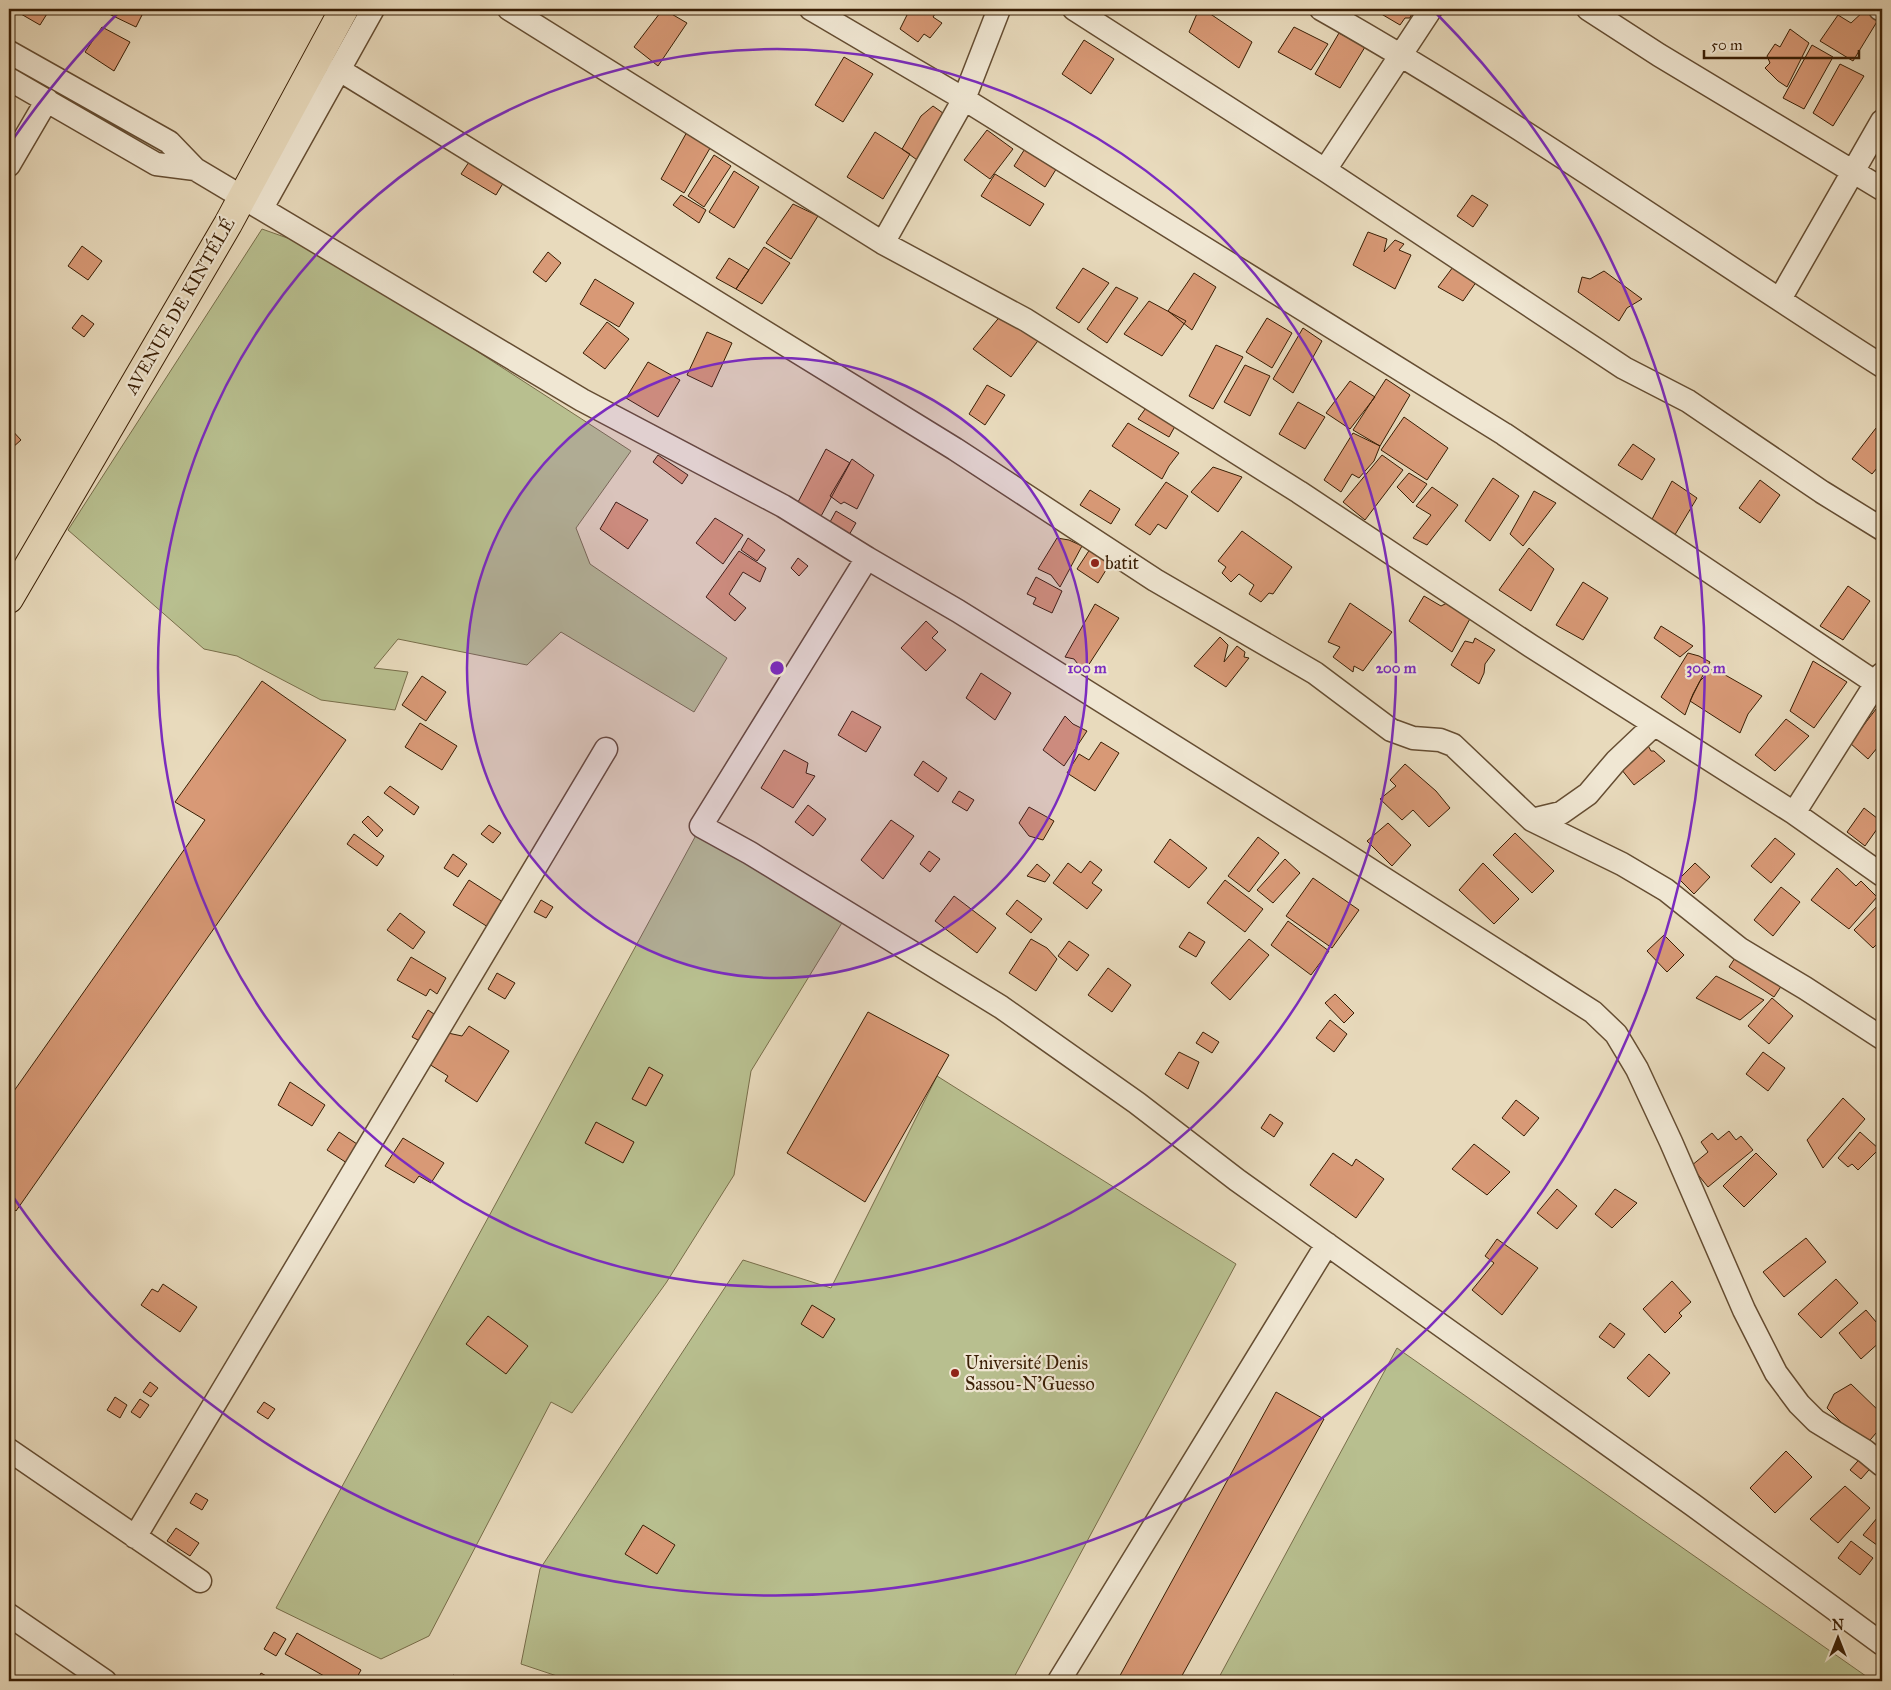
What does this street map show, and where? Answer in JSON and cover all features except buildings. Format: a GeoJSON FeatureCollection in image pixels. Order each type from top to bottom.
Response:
{"type":"FeatureCollection","features":[{"type":"Feature","properties":{"kind":"main road","name":"AVENUE DE KINTÉLÉ"},"geometry":{"type":"LineString","coordinates":[[9,599],[252,202],[344,9]]}},
{"type":"Feature","properties":{"kind":"street"},"geometry":{"type":"LineString","coordinates":[[252,202],[338,69],[374,9]]}},
{"type":"Feature","properties":{"kind":"street"},"geometry":{"type":"LineString","coordinates":[[509,9],[883,243],[1026,320],[1299,492],[1654,725],[1794,813],[1882,875]]}},
{"type":"Feature","properties":{"kind":"street"},"geometry":{"type":"LineString","coordinates":[[810,9],[964,98],[1504,434],[1880,682],[1794,813]]}},
{"type":"Feature","properties":{"kind":"street"},"geometry":{"type":"LineString","coordinates":[[883,243],[964,98],[999,9]]}},
{"type":"Feature","properties":{"kind":"street"},"geometry":{"type":"LineString","coordinates":[[1074,9],[1325,170],[1624,368],[1688,401],[1822,492],[1882,529]]}},
{"type":"Feature","properties":{"kind":"street"},"geometry":{"type":"LineString","coordinates":[[1321,9],[1401,54],[1630,200],[1882,366]]}},
{"type":"Feature","properties":{"kind":"street"},"geometry":{"type":"LineString","coordinates":[[1325,170],[1431,9]]}},
{"type":"Feature","properties":{"kind":"street"},"geometry":{"type":"LineString","coordinates":[[1588,9],[1660,55],[1882,189]]}},
{"type":"Feature","properties":{"kind":"street"},"geometry":{"type":"LineString","coordinates":[[9,52],[169,142],[195,169],[582,400],[783,506],[975,621],[1593,1012],[1616,1034],[1637,1069],[1744,1310],[1776,1372],[1799,1404],[1816,1421],[1865,1451],[1882,1465]]}},
{"type":"Feature","properties":{"kind":"street"},"geometry":{"type":"LineString","coordinates":[[338,69],[946,444],[1155,580],[1315,673],[1391,730],[1413,738],[1440,740],[1454,746],[1532,820],[1622,864],[1666,890],[1740,949],[1882,1038]]}},
{"type":"Feature","properties":{"kind":"street"},"geometry":{"type":"LineString","coordinates":[[9,79],[156,164],[195,169]]}},
{"type":"Feature","properties":{"kind":"street"},"geometry":{"type":"LineString","coordinates":[[9,165],[47,100]]}},
{"type":"Feature","properties":{"kind":"street"},"geometry":{"type":"LineString","coordinates":[[1780,299],[1882,121]]}},
{"type":"Feature","properties":{"kind":"street"},"geometry":{"type":"LineString","coordinates":[[867,558],[701,826],[758,858],[1001,1008],[1138,1103],[1237,1180],[1693,1505],[1882,1644]]}},
{"type":"Feature","properties":{"kind":"street"},"geometry":{"type":"LineString","coordinates":[[1532,820],[1561,813],[1588,794],[1616,761],[1654,725]]}},
{"type":"Feature","properties":{"kind":"street"},"geometry":{"type":"LineString","coordinates":[[135,1536],[606,749]]}},
{"type":"Feature","properties":{"kind":"street"},"geometry":{"type":"LineString","coordinates":[[1059,1681],[1327,1244]]}},
{"type":"Feature","properties":{"kind":"street"},"geometry":{"type":"LineString","coordinates":[[11,1458],[135,1536],[200,1581]]}},
{"type":"Feature","properties":{"kind":"street"},"geometry":{"type":"LineString","coordinates":[[9,1615],[106,1681]]}},
{"type":"Feature","properties":{"kind":"green space"},"geometry":{"type":"Polygon","coordinates":[[[262,229],[307,245],[452,335],[631,451],[576,528],[590,564],[727,658],[694,712],[561,632],[527,665],[398,639],[374,668],[408,672],[395,710],[321,700],[237,656],[204,649],[68,530],[262,229]]]}},
{"type":"Feature","properties":{"kind":"green space"},"geometry":{"type":"Polygon","coordinates":[[[701,826],[848,913],[751,1071],[734,1175],[666,1283],[572,1413],[551,1402],[429,1636],[381,1659],[276,1608],[701,826]]]}},
{"type":"Feature","properties":{"kind":"green space"},"geometry":{"type":"Polygon","coordinates":[[[937,1076],[1236,1264],[1012,1681],[572,1681],[521,1664],[540,1569],[743,1260],[831,1288],[937,1076]]]}},
{"type":"Feature","properties":{"kind":"green space"},"geometry":{"type":"Polygon","coordinates":[[[1397,1348],[1873,1681],[1217,1681],[1397,1348]]]}},
{"type":"Feature","properties":{"kind":"place","name":"batit"},"geometry":{"type":"Point","coordinates":[1095,563]}},
{"type":"Feature","properties":{"kind":"place","name":"Université Denis Sassou-N'Guesso"},"geometry":{"type":"Point","coordinates":[955,1373]}}]}
